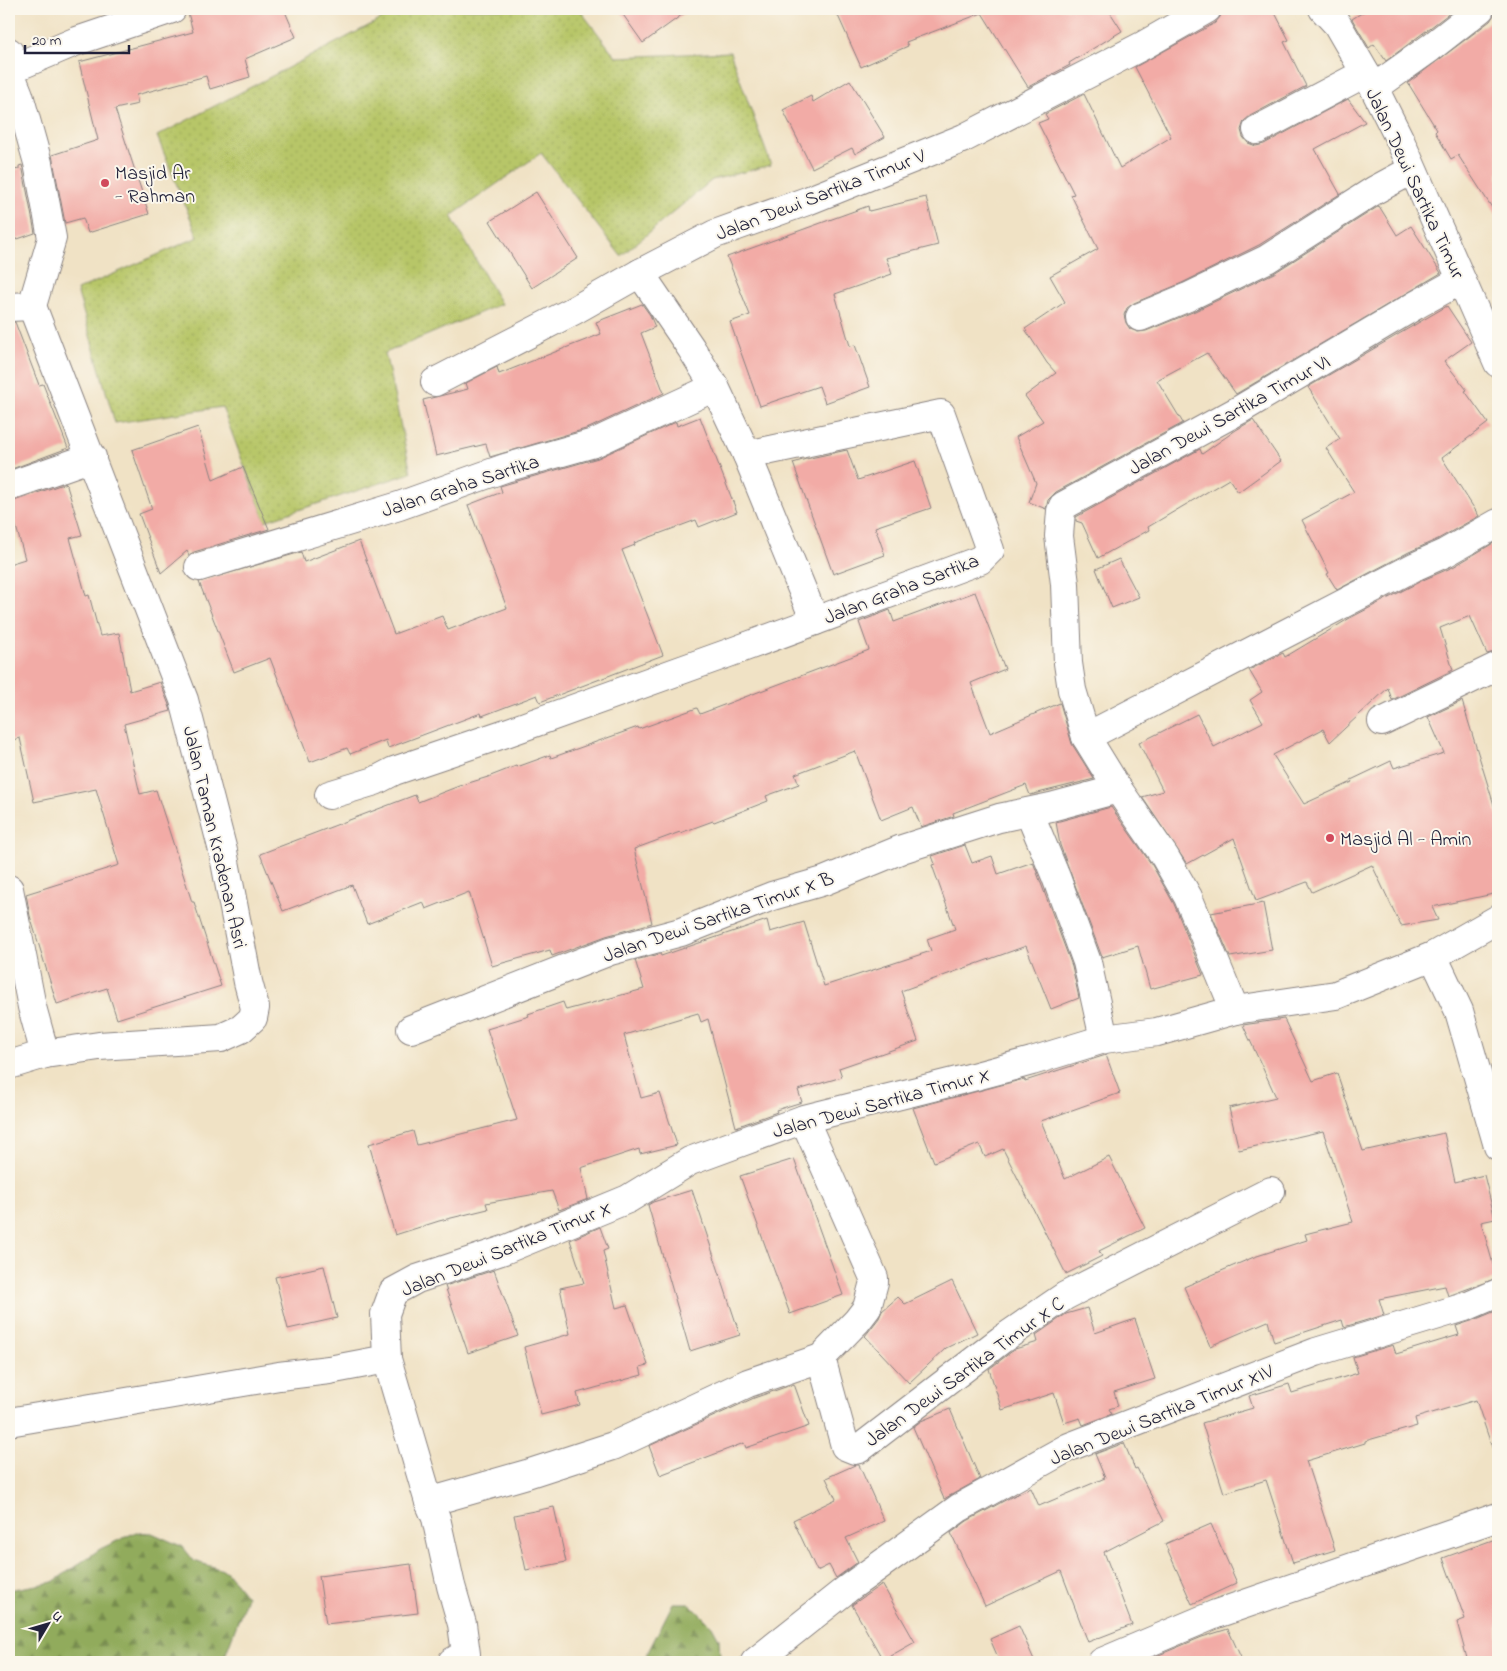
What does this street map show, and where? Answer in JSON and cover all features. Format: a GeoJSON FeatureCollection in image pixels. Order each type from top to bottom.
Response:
{"type":"FeatureCollection","features":[{"type":"Feature","properties":{"kind":"street","name":"Jalan Taman Kradenan Asri"},"geometry":{"type":"LineString","coordinates":[[9,1065],[44,1054],[98,1046],[221,1038],[240,1029],[253,1018],[255,1008],[248,982],[223,852],[184,700],[92,457],[21,306],[52,238],[38,163],[9,64],[172,9]]}},
{"type":"Feature","properties":{"kind":"street","name":"Jalan Dewi Sartika Timur V"},"geometry":{"type":"LineString","coordinates":[[435,382],[573,311],[640,272],[714,234],[807,201],[964,138],[1144,45],[1206,9]]}},
{"type":"Feature","properties":{"kind":"street","name":"Jalan Dewi Sartika Timur"},"geometry":{"type":"LineString","coordinates":[[1322,9],[1337,24],[1399,138],[1461,280],[1492,330],[1498,363]]}},
{"type":"Feature","properties":{"kind":"street"},"geometry":{"type":"LineString","coordinates":[[1257,130],[1369,81],[1430,48],[1480,9]]}},
{"type":"Feature","properties":{"kind":"street"},"geometry":{"type":"LineString","coordinates":[[1140,317],[1188,297],[1267,258],[1375,190],[1412,170]]}},
{"type":"Feature","properties":{"kind":"street","name":"Jalan Graha Sartika"},"geometry":{"type":"LineString","coordinates":[[640,272],[691,348],[714,387],[747,455],[815,621]]}},
{"type":"Feature","properties":{"kind":"street","name":"Jalan Dewi Sartika Timur VI"},"geometry":{"type":"LineString","coordinates":[[1086,737],[1068,663],[1065,584],[1059,536],[1063,506],[1241,409],[1399,314],[1461,280]]}},
{"type":"Feature","properties":{"kind":"street","name":"Jalan Graha Sartika"},"geometry":{"type":"LineString","coordinates":[[199,567],[399,506],[505,468],[594,443],[714,387]]}},
{"type":"Feature","properties":{"kind":"street","name":"Jalan Graha Sartika"},"geometry":{"type":"LineString","coordinates":[[329,796],[980,560],[990,550],[941,414],[747,455]]}},
{"type":"Feature","properties":{"kind":"street"},"geometry":{"type":"LineString","coordinates":[[9,486],[92,457]]}},
{"type":"Feature","properties":{"kind":"street"},"geometry":{"type":"LineString","coordinates":[[1235,1010],[1188,897],[1165,858],[1118,789],[1086,737],[1416,566],[1445,553],[1498,523]]}},
{"type":"Feature","properties":{"kind":"street"},"geometry":{"type":"LineString","coordinates":[[1382,722],[1498,666]]}},
{"type":"Feature","properties":{"kind":"street","name":"Jalan Dewi Sartika Timur X B"},"geometry":{"type":"LineString","coordinates":[[411,1029],[610,951],[682,932],[772,896],[824,881],[902,849],[999,818],[1118,789]]}},
{"type":"Feature","properties":{"kind":"street"},"geometry":{"type":"LineString","coordinates":[[1029,812],[1056,877],[1087,962],[1104,1039]]}},
{"type":"Feature","properties":{"kind":"street"},"geometry":{"type":"LineString","coordinates":[[9,889],[32,1007],[44,1054]]}},
{"type":"Feature","properties":{"kind":"street","name":"Jalan Dewi Sartika Timur X"},"geometry":{"type":"LineString","coordinates":[[388,1359],[385,1314],[393,1292],[417,1279],[504,1250],[628,1199],[690,1161],[804,1119],[965,1079],[1104,1039],[1157,1032],[1235,1010],[1336,995],[1433,956],[1498,919]]}},
{"type":"Feature","properties":{"kind":"street"},"geometry":{"type":"LineString","coordinates":[[1433,956],[1458,1011],[1498,1146]]}},
{"type":"Feature","properties":{"kind":"street"},"geometry":{"type":"LineString","coordinates":[[429,1502],[527,1474],[613,1446],[748,1383],[821,1358],[866,1308],[874,1278],[804,1119]]}},
{"type":"Feature","properties":{"kind":"street","name":"Jalan Dewi Sartika Timur X C"},"geometry":{"type":"LineString","coordinates":[[821,1358],[845,1446],[855,1450],[860,1449],[1001,1340],[1065,1296],[1271,1191]]}},
{"type":"Feature","properties":{"kind":"street","name":"Jalan Dewi Sartika Timur XIV"},"geometry":{"type":"LineString","coordinates":[[755,1662],[847,1589],[959,1508],[1069,1447],[1316,1352],[1468,1306],[1498,1293]]}},
{"type":"Feature","properties":{"kind":"street"},"geometry":{"type":"LineString","coordinates":[[9,1422],[388,1359],[429,1502],[436,1518],[451,1586],[462,1624],[466,1654],[452,1662]]}},
{"type":"Feature","properties":{"kind":"street"},"geometry":{"type":"LineString","coordinates":[[1102,1662],[1216,1614],[1498,1517]]}},
{"type":"Feature","properties":{"kind":"green space"},"geometry":{"type":"Polygon","coordinates":[[[398,9],[579,9],[616,57],[730,52],[771,165],[712,180],[621,256],[541,153],[451,216],[501,304],[385,353],[411,473],[265,521],[222,407],[115,423],[77,290],[198,237],[157,136],[398,9]]]}},
{"type":"Feature","properties":{"kind":"green space"},"geometry":{"type":"Polygon","coordinates":[[[136,1532],[152,1533],[183,1547],[194,1561],[226,1571],[247,1597],[221,1662],[9,1662],[9,1590],[53,1582],[100,1549],[136,1532]]]}},
{"type":"Feature","properties":{"kind":"green space"},"geometry":{"type":"Polygon","coordinates":[[[673,1603],[689,1603],[712,1626],[719,1639],[720,1657],[714,1662],[643,1662],[673,1603]]]}},
{"type":"Feature","properties":{"kind":"building"},"geometry":{"type":"Polygon","coordinates":[[[187,9],[284,9],[296,37],[245,59],[250,77],[210,89],[206,76],[136,95],[138,104],[115,109],[149,214],[88,233],[83,218],[65,223],[52,155],[98,140],[79,62],[193,32],[187,9]]]}},
{"type":"Feature","properties":{"kind":"building"},"geometry":{"type":"Polygon","coordinates":[[[619,9],[690,9],[643,43],[619,9]]]}},
{"type":"Feature","properties":{"kind":"building"},"geometry":{"type":"Polygon","coordinates":[[[835,9],[1108,9],[1122,31],[1069,63],[1070,65],[1028,87],[982,13],[906,42],[908,46],[861,67],[835,9]]]}},
{"type":"Feature","properties":{"kind":"building"},"geometry":{"type":"Polygon","coordinates":[[[1227,9],[1273,9],[1289,40],[1284,42],[1306,86],[1244,121],[1241,130],[1243,137],[1248,143],[1256,146],[1264,144],[1348,99],[1365,122],[1315,149],[1340,194],[1259,245],[1182,283],[1134,303],[1127,308],[1124,315],[1130,329],[1138,332],[1146,331],[1195,311],[1274,273],[1379,206],[1397,235],[1411,226],[1441,273],[1236,394],[1207,353],[1157,380],[1183,423],[1056,492],[1048,500],[1046,509],[1029,502],[1036,483],[1016,437],[1043,421],[1025,396],[1056,373],[1047,363],[1025,329],[1065,302],[1050,276],[1098,249],[1071,195],[1074,194],[1038,123],[1048,119],[1045,114],[1084,94],[1120,168],[1171,137],[1135,67],[1215,23],[1222,11],[1227,9]]]}},
{"type":"Feature","properties":{"kind":"building"},"geometry":{"type":"Polygon","coordinates":[[[1368,9],[1455,9],[1386,61],[1374,44],[1369,48],[1352,19],[1368,9]]]}},
{"type":"Feature","properties":{"kind":"building"},"geometry":{"type":"Polygon","coordinates":[[[1495,9],[1498,9],[1498,217],[1458,155],[1451,159],[1435,132],[1437,130],[1408,83],[1490,21],[1495,9]]]}},
{"type":"Feature","properties":{"kind":"building"},"geometry":{"type":"Polygon","coordinates":[[[850,80],[885,137],[855,154],[852,148],[812,168],[783,110],[811,96],[813,102],[850,80]]]}},
{"type":"Feature","properties":{"kind":"building"},"geometry":{"type":"Polygon","coordinates":[[[22,165],[35,233],[9,242],[9,171],[19,169],[19,166],[22,165]]]}},
{"type":"Feature","properties":{"kind":"building"},"geometry":{"type":"Polygon","coordinates":[[[536,192],[578,258],[532,288],[490,221],[536,192]]]}},
{"type":"Feature","properties":{"kind":"building"},"geometry":{"type":"Polygon","coordinates":[[[926,197],[938,245],[886,258],[892,274],[835,294],[850,346],[855,345],[870,387],[825,403],[819,386],[760,406],[730,322],[750,315],[727,257],[868,206],[869,211],[926,197]]]}},
{"type":"Feature","properties":{"kind":"building"},"geometry":{"type":"Polygon","coordinates":[[[642,304],[650,315],[655,327],[641,333],[664,393],[589,428],[490,457],[486,444],[436,456],[423,400],[468,389],[466,383],[497,367],[499,374],[601,334],[596,322],[642,304]]]}},
{"type":"Feature","properties":{"kind":"building"},"geometry":{"type":"Polygon","coordinates":[[[1447,306],[1471,342],[1444,361],[1467,390],[1465,391],[1488,423],[1442,458],[1479,516],[1337,590],[1327,574],[1329,573],[1302,520],[1354,492],[1326,448],[1340,439],[1308,387],[1447,306]]]}},
{"type":"Feature","properties":{"kind":"building"},"geometry":{"type":"Polygon","coordinates":[[[9,322],[15,322],[39,385],[43,384],[68,448],[9,470],[9,322]]]}},
{"type":"Feature","properties":{"kind":"building"},"geometry":{"type":"Polygon","coordinates":[[[700,417],[737,512],[699,527],[696,520],[634,543],[635,545],[622,550],[663,655],[540,702],[537,695],[482,716],[481,713],[388,748],[386,740],[350,754],[347,748],[310,762],[270,658],[234,672],[199,582],[301,552],[304,562],[359,541],[394,634],[442,616],[448,630],[507,608],[468,505],[502,492],[500,486],[598,458],[676,422],[677,426],[700,417]]]}},
{"type":"Feature","properties":{"kind":"building"},"geometry":{"type":"Polygon","coordinates":[[[1253,420],[1281,461],[1238,492],[1229,479],[1148,527],[1149,530],[1098,558],[1082,523],[1076,521],[1076,517],[1200,449],[1202,454],[1253,420]]]}},
{"type":"Feature","properties":{"kind":"building"},"geometry":{"type":"Polygon","coordinates":[[[198,427],[213,480],[243,467],[269,529],[189,555],[187,551],[161,573],[139,514],[152,509],[132,450],[198,427]]]}},
{"type":"Feature","properties":{"kind":"building"},"geometry":{"type":"Polygon","coordinates":[[[847,450],[858,480],[915,461],[931,508],[875,527],[885,555],[833,574],[793,463],[847,450]]]}},
{"type":"Feature","properties":{"kind":"building"},"geometry":{"type":"Polygon","coordinates":[[[66,483],[82,535],[70,538],[86,596],[89,595],[100,636],[119,633],[130,691],[160,682],[171,711],[124,724],[140,794],[156,790],[221,986],[117,1019],[107,988],[57,1004],[30,916],[26,894],[119,865],[96,789],[34,802],[20,738],[9,741],[9,564],[25,559],[9,501],[14,501],[66,483]]]}},
{"type":"Feature","properties":{"kind":"building"},"geometry":{"type":"Polygon","coordinates":[[[1495,542],[1498,547],[1498,651],[1487,654],[1470,616],[1440,628],[1453,670],[1392,700],[1388,688],[1330,742],[1323,729],[1273,755],[1304,804],[1352,782],[1351,780],[1391,761],[1394,768],[1444,753],[1428,717],[1462,701],[1498,818],[1498,893],[1432,907],[1438,920],[1401,926],[1372,865],[1312,892],[1307,882],[1256,901],[1234,838],[1187,864],[1142,797],[1163,791],[1139,743],[1197,714],[1214,747],[1263,722],[1250,700],[1262,692],[1249,670],[1283,653],[1285,657],[1350,618],[1423,580],[1453,567],[1495,542]]]}},
{"type":"Feature","properties":{"kind":"building"},"geometry":{"type":"Polygon","coordinates":[[[1119,559],[1139,597],[1112,608],[1096,569],[1119,559]]]}},
{"type":"Feature","properties":{"kind":"building"},"geometry":{"type":"Polygon","coordinates":[[[975,592],[1005,669],[971,683],[990,733],[1060,703],[1072,744],[1094,779],[1030,795],[1026,785],[953,813],[954,816],[921,827],[913,807],[881,820],[855,751],[795,774],[799,784],[766,796],[768,801],[714,822],[634,849],[652,923],[606,936],[552,956],[550,950],[492,966],[469,892],[426,909],[423,902],[367,924],[352,885],[283,911],[260,854],[415,795],[418,802],[516,766],[550,755],[551,758],[697,708],[700,714],[869,650],[859,622],[890,610],[894,622],[975,592]]]}},
{"type":"Feature","properties":{"kind":"building"},"geometry":{"type":"Polygon","coordinates":[[[1111,807],[1152,865],[1174,904],[1203,975],[1150,989],[1138,946],[1102,957],[1060,845],[1056,822],[1111,807]]]}},
{"type":"Feature","properties":{"kind":"building"},"geometry":{"type":"Polygon","coordinates":[[[965,845],[972,863],[992,856],[998,874],[1033,862],[1072,966],[1079,998],[1051,1009],[1026,946],[901,991],[918,1041],[839,1068],[842,1077],[798,1090],[802,1102],[776,1110],[777,1112],[736,1127],[708,1019],[701,1022],[698,1013],[624,1035],[641,1098],[660,1093],[677,1145],[640,1154],[639,1149],[581,1168],[588,1199],[559,1210],[552,1191],[486,1203],[488,1209],[439,1221],[395,1235],[369,1144],[413,1131],[417,1145],[517,1120],[487,1029],[529,1016],[528,1014],[563,1002],[566,1010],[644,989],[635,960],[660,954],[661,956],[767,920],[770,932],[804,922],[824,986],[931,951],[927,939],[955,929],[932,865],[935,864],[932,856],[965,845]]]}},
{"type":"Feature","properties":{"kind":"building"},"geometry":{"type":"Polygon","coordinates":[[[1263,903],[1272,950],[1230,957],[1211,913],[1263,903]]]}},
{"type":"Feature","properties":{"kind":"building"},"geometry":{"type":"Polygon","coordinates":[[[1284,1019],[1313,1081],[1337,1073],[1363,1151],[1444,1133],[1455,1182],[1484,1175],[1495,1219],[1481,1222],[1497,1278],[1448,1296],[1445,1286],[1379,1299],[1384,1315],[1344,1327],[1342,1320],[1274,1342],[1268,1321],[1210,1346],[1184,1287],[1254,1257],[1307,1240],[1305,1234],[1353,1222],[1323,1131],[1239,1150],[1229,1108],[1276,1097],[1243,1025],[1284,1019]]]}},
{"type":"Feature","properties":{"kind":"building"},"geometry":{"type":"Polygon","coordinates":[[[1106,1055],[1120,1093],[1041,1121],[1065,1179],[1109,1157],[1145,1228],[1099,1251],[1102,1256],[1066,1274],[1003,1149],[985,1157],[979,1144],[934,1162],[913,1108],[1024,1079],[1025,1081],[1106,1055]]]}},
{"type":"Feature","properties":{"kind":"building"},"geometry":{"type":"Polygon","coordinates":[[[794,1159],[843,1295],[790,1314],[740,1176],[794,1159]]]}},
{"type":"Feature","properties":{"kind":"building"},"geometry":{"type":"Polygon","coordinates":[[[692,1190],[740,1335],[690,1351],[648,1205],[692,1190]]]}},
{"type":"Feature","properties":{"kind":"building"},"geometry":{"type":"Polygon","coordinates":[[[600,1227],[608,1249],[603,1251],[616,1308],[627,1305],[648,1365],[640,1367],[642,1375],[577,1393],[580,1405],[541,1415],[524,1347],[570,1334],[560,1288],[584,1283],[570,1240],[600,1227]]]}},
{"type":"Feature","properties":{"kind":"building"},"geometry":{"type":"Polygon","coordinates":[[[324,1266],[337,1318],[288,1329],[275,1277],[324,1266]]]}},
{"type":"Feature","properties":{"kind":"building"},"geometry":{"type":"Polygon","coordinates":[[[494,1270],[518,1336],[468,1353],[445,1286],[494,1270]]]}},
{"type":"Feature","properties":{"kind":"building"},"geometry":{"type":"Polygon","coordinates":[[[952,1281],[977,1333],[946,1348],[909,1383],[865,1336],[882,1311],[898,1297],[905,1304],[952,1281]]]}},
{"type":"Feature","properties":{"kind":"building"},"geometry":{"type":"Polygon","coordinates":[[[1087,1308],[1095,1333],[1135,1319],[1155,1379],[1114,1392],[1118,1406],[1109,1409],[1112,1414],[1083,1425],[1080,1418],[1064,1423],[1054,1393],[1002,1410],[989,1369],[1015,1349],[1038,1342],[1036,1335],[1066,1314],[1087,1308]]]}},
{"type":"Feature","properties":{"kind":"building"},"geometry":{"type":"Polygon","coordinates":[[[1498,1310],[1498,1449],[1493,1450],[1476,1400],[1415,1418],[1417,1426],[1306,1461],[1335,1550],[1293,1563],[1266,1480],[1224,1493],[1202,1423],[1253,1408],[1249,1396],[1289,1384],[1292,1393],[1358,1373],[1353,1357],[1393,1345],[1396,1354],[1459,1335],[1456,1326],[1498,1310]]]}},
{"type":"Feature","properties":{"kind":"building"},"geometry":{"type":"Polygon","coordinates":[[[794,1384],[809,1426],[746,1448],[744,1443],[660,1475],[649,1446],[754,1398],[794,1384]]]}},
{"type":"Feature","properties":{"kind":"building"},"geometry":{"type":"Polygon","coordinates":[[[950,1409],[980,1479],[944,1499],[913,1427],[921,1421],[950,1409]]]}},
{"type":"Feature","properties":{"kind":"building"},"geometry":{"type":"Polygon","coordinates":[[[1124,1443],[1135,1469],[1137,1468],[1164,1521],[1104,1552],[1132,1625],[1088,1642],[1061,1571],[985,1606],[951,1533],[967,1521],[1031,1488],[1039,1506],[1105,1478],[1095,1454],[1124,1443]]]}},
{"type":"Feature","properties":{"kind":"building"},"geometry":{"type":"Polygon","coordinates":[[[859,1465],[884,1521],[846,1538],[858,1562],[836,1578],[829,1565],[817,1571],[793,1520],[836,1499],[826,1478],[859,1465]]]}},
{"type":"Feature","properties":{"kind":"building"},"geometry":{"type":"Polygon","coordinates":[[[554,1507],[566,1562],[526,1570],[514,1515],[554,1507]]]}},
{"type":"Feature","properties":{"kind":"building"},"geometry":{"type":"Polygon","coordinates":[[[1211,1524],[1237,1583],[1192,1604],[1165,1544],[1211,1524]]]}},
{"type":"Feature","properties":{"kind":"building"},"geometry":{"type":"Polygon","coordinates":[[[1498,1538],[1498,1662],[1468,1662],[1457,1622],[1465,1619],[1443,1558],[1498,1538]]]}},
{"type":"Feature","properties":{"kind":"building"},"geometry":{"type":"Polygon","coordinates":[[[411,1564],[418,1613],[326,1624],[319,1576],[411,1564]]]}},
{"type":"Feature","properties":{"kind":"building"},"geometry":{"type":"Polygon","coordinates":[[[882,1584],[915,1642],[883,1660],[852,1605],[882,1584]]]}},
{"type":"Feature","properties":{"kind":"building"},"geometry":{"type":"Polygon","coordinates":[[[1019,1626],[1035,1662],[1000,1662],[990,1639],[1019,1626]]]}},
{"type":"Feature","properties":{"kind":"building"},"geometry":{"type":"Polygon","coordinates":[[[1228,1629],[1243,1662],[1142,1662],[1202,1637],[1228,1629]]]}},
{"type":"Feature","properties":{"kind":"place","name":"Masjid Ar - Rahman"},"geometry":{"type":"Point","coordinates":[105,183]}},
{"type":"Feature","properties":{"kind":"place","name":"Masjid Al - Amin"},"geometry":{"type":"Point","coordinates":[1330,838]}}]}
